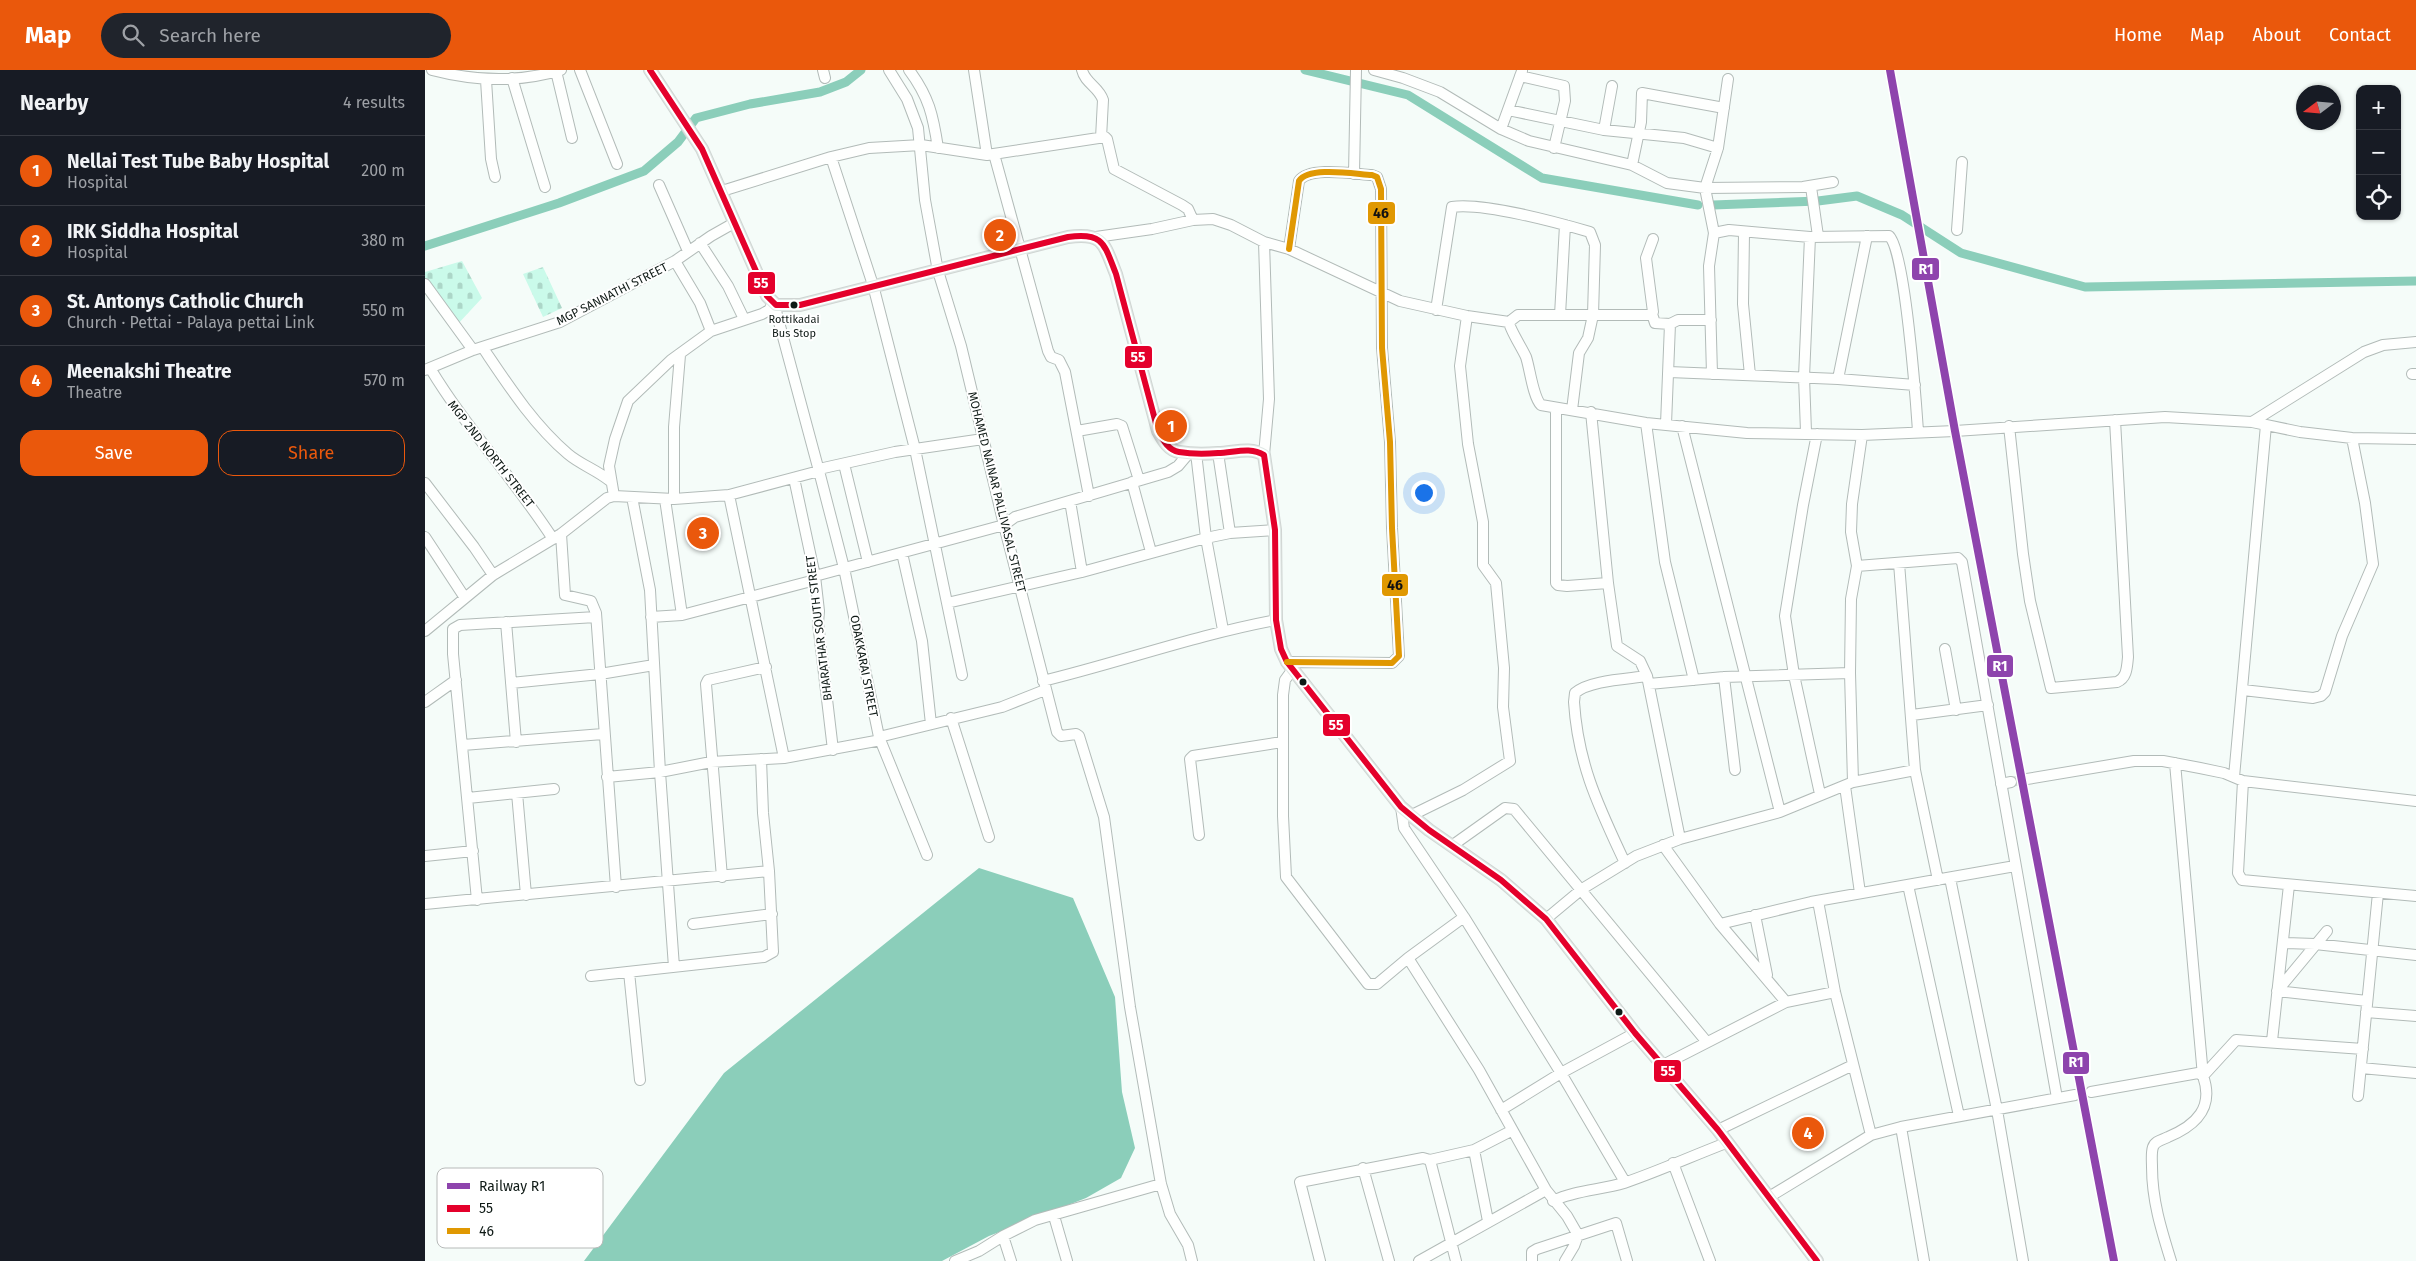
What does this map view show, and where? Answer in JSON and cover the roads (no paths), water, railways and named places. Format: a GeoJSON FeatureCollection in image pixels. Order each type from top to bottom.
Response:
{"type":"FeatureCollection","features":[{"type":"Feature","properties":{"kind":"main road"},"geometry":{"type":"LineString","coordinates":[[650,70],[694,133],[722,191],[767,296],[775,304],[800,305],[1068,236],[1087,234],[1096,237],[1106,249],[1116,274],[1158,431],[1173,451],[1218,453],[1245,450],[1258,451],[1264,455],[1275,530],[1276,620],[1281,649],[1290,666],[1406,811],[1501,880],[1546,919],[1635,1033],[1718,1130],[1817,1261]]}},
{"type":"Feature","properties":{"kind":"street"},"geometry":{"type":"LineString","coordinates":[[432,70],[454,76],[486,80],[499,75],[512,78],[558,71],[572,138]]}},
{"type":"Feature","properties":{"kind":"street"},"geometry":{"type":"LineString","coordinates":[[580,70],[617,164]]}},
{"type":"Feature","properties":{"kind":"street","name":"MOHAMED NAINAR PALLIVASAL STREET"},"geometry":{"type":"LineString","coordinates":[[889,70],[911,109],[919,128],[925,200],[938,271],[961,346],[1003,525],[1021,586],[1057,732],[1061,736],[1076,734],[1079,736],[1097,789],[1105,826],[1117,925],[1148,1120],[1161,1184]]}},
{"type":"Feature","properties":{"kind":"street"},"geometry":{"type":"LineString","coordinates":[[909,70],[929,102],[934,118],[938,148]]}},
{"type":"Feature","properties":{"kind":"street"},"geometry":{"type":"LineString","coordinates":[[974,70],[990,154],[1020,249],[1048,351],[1051,357],[1059,360],[1065,372],[1089,496]]}},
{"type":"Feature","properties":{"kind":"street"},"geometry":{"type":"LineString","coordinates":[[1082,70],[1084,76],[1101,94],[1103,100],[1101,138]]}},
{"type":"Feature","properties":{"kind":"street"},"geometry":{"type":"LineString","coordinates":[[1374,70],[1403,78],[1439,92],[1501,129],[1529,141],[1632,165],[1667,183],[1705,188],[1812,190],[1833,182]]}},
{"type":"Feature","properties":{"kind":"street"},"geometry":{"type":"LineString","coordinates":[[1501,129],[1521,73],[1564,86],[1565,96],[1554,148]]}},
{"type":"Feature","properties":{"kind":"street"},"geometry":{"type":"LineString","coordinates":[[1354,174],[1355,74]]}},
{"type":"Feature","properties":{"kind":"street"},"geometry":{"type":"LineString","coordinates":[[512,78],[545,187]]}},
{"type":"Feature","properties":{"kind":"street"},"geometry":{"type":"LineString","coordinates":[[1712,374],[1709,266],[1714,232],[1705,188],[1717,148],[1728,79]]}},
{"type":"Feature","properties":{"kind":"street"},"geometry":{"type":"LineString","coordinates":[[486,80],[491,159],[495,177]]}},
{"type":"Feature","properties":{"kind":"street"},"geometry":{"type":"LineString","coordinates":[[1603,130],[1612,86]]}},
{"type":"Feature","properties":{"kind":"street"},"geometry":{"type":"LineString","coordinates":[[1632,165],[1638,135],[1642,93],[1724,108]]}},
{"type":"Feature","properties":{"kind":"street"},"geometry":{"type":"LineString","coordinates":[[1507,110],[1603,130],[1638,135],[1684,138],[1717,148]]}},
{"type":"Feature","properties":{"kind":"street"},"geometry":{"type":"LineString","coordinates":[[722,191],[831,157],[886,146],[921,146],[990,154],[1101,138],[1107,139],[1114,169],[1182,205],[1188,209],[1193,220]]}},
{"type":"Feature","properties":{"kind":"street"},"geometry":{"type":"LineString","coordinates":[[831,157],[873,285],[915,449],[962,675]]}},
{"type":"Feature","properties":{"kind":"street"},"geometry":{"type":"LineString","coordinates":[[1957,230],[1962,162]]}},
{"type":"Feature","properties":{"kind":"street"},"geometry":{"type":"LineString","coordinates":[[1289,249],[1299,182],[1302,177],[1316,172],[1372,175],[1377,177],[1380,183],[1382,348],[1390,442],[1392,538],[1399,656],[1392,663],[1290,666],[1283,686],[1282,742],[1285,869],[1289,882],[1368,984],[1377,984],[1408,958],[1464,917]]}},
{"type":"Feature","properties":{"kind":"street"},"geometry":{"type":"LineString","coordinates":[[659,185],[688,251]]}},
{"type":"Feature","properties":{"kind":"street"},"geometry":{"type":"LineString","coordinates":[[1806,432],[1804,377],[1815,210],[1812,190]]}},
{"type":"Feature","properties":{"kind":"street"},"geometry":{"type":"LineString","coordinates":[[1436,310],[1451,207],[1465,206],[1512,213],[1590,232],[1595,239],[1593,315],[1588,338],[1579,353],[1572,410]]}},
{"type":"Feature","properties":{"kind":"street"},"geometry":{"type":"LineString","coordinates":[[1096,237],[1153,229],[1193,220],[1220,221],[1264,242],[1289,249],[1381,293],[1436,310],[1509,322],[1518,315],[1644,316],[1652,314]]}},
{"type":"Feature","properties":{"kind":"street","name":"MGP SANNATHI STREET"},"geometry":{"type":"LineString","coordinates":[[427,369],[473,350],[560,322],[675,261],[735,222]]}},
{"type":"Feature","properties":{"kind":"street"},"geometry":{"type":"LineString","coordinates":[[1560,315],[1565,225]]}},
{"type":"Feature","properties":{"kind":"street"},"geometry":{"type":"LineString","coordinates":[[1714,232],[1729,230],[1743,233],[1814,236],[1889,236],[1894,243],[1908,320],[1918,431]]}},
{"type":"Feature","properties":{"kind":"street"},"geometry":{"type":"LineString","coordinates":[[1743,233],[1743,304],[1750,375]]}},
{"type":"Feature","properties":{"kind":"street"},"geometry":{"type":"LineString","coordinates":[[1838,380],[1867,236]]}},
{"type":"Feature","properties":{"kind":"street"},"geometry":{"type":"LineString","coordinates":[[1653,239],[1646,258],[1652,314],[1655,323],[1670,324],[1678,320],[1711,320]]}},
{"type":"Feature","properties":{"kind":"street"},"geometry":{"type":"LineString","coordinates":[[1264,242],[1269,399],[1264,455]]}},
{"type":"Feature","properties":{"kind":"street"},"geometry":{"type":"LineString","coordinates":[[699,244],[728,286],[743,319]]}},
{"type":"Feature","properties":{"kind":"street"},"geometry":{"type":"LineString","coordinates":[[675,261],[700,303],[711,331]]}},
{"type":"Feature","properties":{"kind":"street"},"geometry":{"type":"LineString","coordinates":[[425,284],[473,350]]}},
{"type":"Feature","properties":{"kind":"street"},"geometry":{"type":"LineString","coordinates":[[613,496],[609,466],[615,439],[628,401],[648,380],[711,331],[766,312],[775,304]]}},
{"type":"Feature","properties":{"kind":"street","name":"ODAKKARAI STREET"},"geometry":{"type":"LineString","coordinates":[[775,304],[844,568],[880,739],[927,856]]}},
{"type":"Feature","properties":{"kind":"street"},"geometry":{"type":"LineString","coordinates":[[1467,316],[1460,366],[1468,444],[1483,522],[1483,565],[1495,581],[1498,593],[1504,668],[1503,707],[1510,761],[1463,790],[1406,811],[1404,828],[1464,917],[1561,1073],[1625,1182]]}},
{"type":"Feature","properties":{"kind":"street"},"geometry":{"type":"LineString","coordinates":[[1509,322],[1509,327],[1517,338],[1527,359],[1536,399],[1541,405],[1556,409],[1591,412],[1646,423],[1747,433],[1806,432],[1817,434],[1862,434],[1955,431],[2165,417],[2252,422],[2300,432],[2352,438],[2416,439]]}},
{"type":"Feature","properties":{"kind":"street"},"geometry":{"type":"LineString","coordinates":[[1666,424],[1670,324]]}},
{"type":"Feature","properties":{"kind":"street"},"geometry":{"type":"LineString","coordinates":[[2252,422],[2364,352],[2383,345],[2416,342]]}},
{"type":"Feature","properties":{"kind":"street"},"geometry":{"type":"LineString","coordinates":[[483,348],[515,396],[568,454],[611,480]]}},
{"type":"Feature","properties":{"kind":"street"},"geometry":{"type":"LineString","coordinates":[[680,355],[670,499],[681,615]]}},
{"type":"Feature","properties":{"kind":"street","name":"MGP 2ND NORTH STREET"},"geometry":{"type":"LineString","coordinates":[[427,369],[452,405],[557,536]]}},
{"type":"Feature","properties":{"kind":"street"},"geometry":{"type":"LineString","coordinates":[[1669,372],[1804,377],[1915,385]]}},
{"type":"Feature","properties":{"kind":"street"},"geometry":{"type":"LineString","coordinates":[[1556,409],[1557,582],[1558,585],[1567,586],[1608,583]]}},
{"type":"Feature","properties":{"kind":"street"},"geometry":{"type":"LineString","coordinates":[[1591,412],[1608,583],[1617,646],[1640,661],[1648,680],[1680,839]]}},
{"type":"Feature","properties":{"kind":"street"},"geometry":{"type":"LineString","coordinates":[[2009,426],[2030,601],[2051,688],[2117,682],[2124,677],[2126,671],[2128,657],[2115,420]]}},
{"type":"Feature","properties":{"kind":"street"},"geometry":{"type":"LineString","coordinates":[[1646,423],[1665,562],[1694,680]]}},
{"type":"Feature","properties":{"kind":"street"},"geometry":{"type":"LineString","coordinates":[[1077,431],[1117,424],[1122,426],[1151,552]]}},
{"type":"Feature","properties":{"kind":"street"},"geometry":{"type":"LineString","coordinates":[[2266,425],[2243,690],[2239,779],[2239,877],[2250,882],[2416,896]]}},
{"type":"Feature","properties":{"kind":"street"},"geometry":{"type":"LineString","coordinates":[[1682,426],[1780,812]]}},
{"type":"Feature","properties":{"kind":"street"},"geometry":{"type":"LineString","coordinates":[[1817,434],[1785,616],[1794,674],[1820,794]]}},
{"type":"Feature","properties":{"kind":"street"},"geometry":{"type":"LineString","coordinates":[[1860,893],[1849,784],[1849,673],[1851,599],[1857,566],[1851,532],[1852,504],[1862,434]]}},
{"type":"Feature","properties":{"kind":"street"},"geometry":{"type":"LineString","coordinates":[[425,631],[493,576],[557,536],[601,501],[613,496],[670,499],[729,495],[844,464],[915,449],[983,438]]}},
{"type":"Feature","properties":{"kind":"street"},"geometry":{"type":"LineString","coordinates":[[2243,690],[2313,698],[2321,696],[2325,692],[2342,636],[2373,564],[2368,520],[2352,438]]}},
{"type":"Feature","properties":{"kind":"street"},"geometry":{"type":"LineString","coordinates":[[651,617],[681,615],[1003,525],[1015,517],[1173,470],[1192,453]]}},
{"type":"Feature","properties":{"kind":"street"},"geometry":{"type":"LineString","coordinates":[[1192,453],[1223,630]]}},
{"type":"Feature","properties":{"kind":"street"},"geometry":{"type":"LineString","coordinates":[[1218,453],[1230,533]]}},
{"type":"Feature","properties":{"kind":"street"},"geometry":{"type":"LineString","coordinates":[[844,464],[869,562]]}},
{"type":"Feature","properties":{"kind":"street","name":"BHARATHAR SOUTH STREET"},"geometry":{"type":"LineString","coordinates":[[794,478],[815,578],[819,611],[818,623],[833,750]]}},
{"type":"Feature","properties":{"kind":"street"},"geometry":{"type":"LineString","coordinates":[[425,483],[474,547],[493,576]]}},
{"type":"Feature","properties":{"kind":"street"},"geometry":{"type":"LineString","coordinates":[[729,495],[752,596],[784,758]]}},
{"type":"Feature","properties":{"kind":"street"},"geometry":{"type":"LineString","coordinates":[[632,497],[650,590],[660,772],[674,967]]}},
{"type":"Feature","properties":{"kind":"street"},"geometry":{"type":"LineString","coordinates":[[1070,501],[1082,572]]}},
{"type":"Feature","properties":{"kind":"street"},"geometry":{"type":"LineString","coordinates":[[947,604],[1082,572],[1206,538],[1230,533],[1275,530]]}},
{"type":"Feature","properties":{"kind":"street"},"geometry":{"type":"LineString","coordinates":[[557,536],[565,595],[591,601],[596,617],[603,734],[616,887]]}},
{"type":"Feature","properties":{"kind":"street"},"geometry":{"type":"LineString","coordinates":[[425,537],[465,598]]}},
{"type":"Feature","properties":{"kind":"street"},"geometry":{"type":"LineString","coordinates":[[902,552],[922,640],[931,724]]}},
{"type":"Feature","properties":{"kind":"street"},"geometry":{"type":"LineString","coordinates":[[1857,566],[1961,559],[1988,706],[2006,783],[2015,866],[2057,1098]]}},
{"type":"Feature","properties":{"kind":"street"},"geometry":{"type":"LineString","coordinates":[[1899,564],[1915,770],[1938,880]]}},
{"type":"Feature","properties":{"kind":"street"},"geometry":{"type":"LineString","coordinates":[[477,900],[452,639],[456,626],[596,617]]}},
{"type":"Feature","properties":{"kind":"street"},"geometry":{"type":"LineString","coordinates":[[607,777],[660,772],[711,762],[784,758],[833,750],[880,739],[951,718],[1002,707],[1044,685],[1091,669],[1223,630],[1276,620]]}},
{"type":"Feature","properties":{"kind":"street"},"geometry":{"type":"LineString","coordinates":[[506,622],[516,742]]}},
{"type":"Feature","properties":{"kind":"street"},"geometry":{"type":"LineString","coordinates":[[1945,650],[1957,710]]}},
{"type":"Feature","properties":{"kind":"street"},"geometry":{"type":"LineString","coordinates":[[511,683],[600,674],[654,665]]}},
{"type":"Feature","properties":{"kind":"street"},"geometry":{"type":"LineString","coordinates":[[722,877],[706,698],[707,680],[766,667]]}},
{"type":"Feature","properties":{"kind":"street"},"geometry":{"type":"LineString","coordinates":[[1625,863],[1593,793],[1582,762],[1574,702],[1575,693],[1581,689],[1602,683],[1849,673]]}},
{"type":"Feature","properties":{"kind":"street"},"geometry":{"type":"LineString","coordinates":[[1724,677],[1735,770]]}},
{"type":"Feature","properties":{"kind":"street"},"geometry":{"type":"LineString","coordinates":[[425,702],[456,680]]}},
{"type":"Feature","properties":{"kind":"street"},"geometry":{"type":"LineString","coordinates":[[1912,715],[1988,706]]}},
{"type":"Feature","properties":{"kind":"street"},"geometry":{"type":"LineString","coordinates":[[951,718],[989,837]]}},
{"type":"Feature","properties":{"kind":"street"},"geometry":{"type":"LineString","coordinates":[[463,745],[603,734]]}},
{"type":"Feature","properties":{"kind":"street"},"geometry":{"type":"LineString","coordinates":[[1199,835],[1189,759],[1193,756],[1282,742]]}},
{"type":"Feature","properties":{"kind":"street"},"geometry":{"type":"LineString","coordinates":[[591,976],[769,955],[774,946],[763,813],[761,759]]}},
{"type":"Feature","properties":{"kind":"street"},"geometry":{"type":"LineString","coordinates":[[2027,779],[2135,761],[2175,764],[2239,779],[2416,801]]}},
{"type":"Feature","properties":{"kind":"street"},"geometry":{"type":"LineString","coordinates":[[2171,1261],[2153,1190],[2152,1150],[2157,1142],[2177,1133],[2202,1111],[2208,1097],[2203,1076],[2175,764]]}},
{"type":"Feature","properties":{"kind":"street"},"geometry":{"type":"LineString","coordinates":[[1546,919],[1582,889],[1625,863],[1663,845],[1780,812],[1820,794],[1849,784],[1915,770]]}},
{"type":"Feature","properties":{"kind":"street"},"geometry":{"type":"LineString","coordinates":[[468,798],[554,789]]}},
{"type":"Feature","properties":{"kind":"street"},"geometry":{"type":"LineString","coordinates":[[517,793],[526,896]]}},
{"type":"Feature","properties":{"kind":"street"},"geometry":{"type":"LineString","coordinates":[[1453,845],[1500,812],[1510,808],[1518,814],[1706,1041]]}},
{"type":"Feature","properties":{"kind":"street"},"geometry":{"type":"LineString","coordinates":[[1663,845],[1721,924],[1786,1002]]}},
{"type":"Feature","properties":{"kind":"street"},"geometry":{"type":"LineString","coordinates":[[425,856],[473,851]]}},
{"type":"Feature","properties":{"kind":"street"},"geometry":{"type":"LineString","coordinates":[[1721,924],[1818,900],[2015,866]]}},
{"type":"Feature","properties":{"kind":"street"},"geometry":{"type":"LineString","coordinates":[[425,904],[668,883],[769,871]]}},
{"type":"Feature","properties":{"kind":"street"},"geometry":{"type":"LineString","coordinates":[[1950,878],[1997,1110],[2023,1261]]}},
{"type":"Feature","properties":{"kind":"street"},"geometry":{"type":"LineString","coordinates":[[1908,885],[1959,1116]]}},
{"type":"Feature","properties":{"kind":"street"},"geometry":{"type":"LineString","coordinates":[[2272,1041],[2289,885]]}},
{"type":"Feature","properties":{"kind":"street"},"geometry":{"type":"LineString","coordinates":[[2358,1096],[2378,893]]}},
{"type":"Feature","properties":{"kind":"street"},"geometry":{"type":"LineString","coordinates":[[1818,900],[1835,992],[1871,1135]]}},
{"type":"Feature","properties":{"kind":"street"},"geometry":{"type":"LineString","coordinates":[[693,924],[772,914]]}},
{"type":"Feature","properties":{"kind":"street"},"geometry":{"type":"LineString","coordinates":[[1755,915],[1767,977]]}},
{"type":"Feature","properties":{"kind":"street"},"geometry":{"type":"LineString","coordinates":[[2277,991],[2327,931]]}},
{"type":"Feature","properties":{"kind":"street"},"geometry":{"type":"LineString","coordinates":[[2283,943],[2315,944],[2416,955]]}},
{"type":"Feature","properties":{"kind":"street"},"geometry":{"type":"LineString","coordinates":[[1408,958],[1501,1110],[1511,1131],[1546,1190],[1553,1201],[1573,1223],[1577,1235],[1574,1246],[1565,1261]]}},
{"type":"Feature","properties":{"kind":"street"},"geometry":{"type":"LineString","coordinates":[[629,972],[640,1080]]}},
{"type":"Feature","properties":{"kind":"street"},"geometry":{"type":"LineString","coordinates":[[2277,991],[2367,1001]]}},
{"type":"Feature","properties":{"kind":"street"},"geometry":{"type":"LineString","coordinates":[[1663,1065],[1706,1041],[1786,1002],[1835,992]]}},
{"type":"Feature","properties":{"kind":"street"},"geometry":{"type":"LineString","coordinates":[[2366,1012],[2416,1016]]}},
{"type":"Feature","properties":{"kind":"street"},"geometry":{"type":"LineString","coordinates":[[1501,1110],[1561,1073],[1635,1033]]}},
{"type":"Feature","properties":{"kind":"street"},"geometry":{"type":"LineString","coordinates":[[2203,1076],[2236,1040],[2272,1041],[2363,1050]]}},
{"type":"Feature","properties":{"kind":"street"},"geometry":{"type":"LineString","coordinates":[[1718,1130],[1853,1065]]}},
{"type":"Feature","properties":{"kind":"street"},"geometry":{"type":"LineString","coordinates":[[2361,1068],[2416,1073]]}},
{"type":"Feature","properties":{"kind":"street"},"geometry":{"type":"LineString","coordinates":[[2091,1092],[2198,1073],[2203,1076]]}},
{"type":"Feature","properties":{"kind":"street"},"geometry":{"type":"LineString","coordinates":[[1769,1197],[1871,1135],[1901,1127],[2075,1095]]}},
{"type":"Feature","properties":{"kind":"street"},"geometry":{"type":"LineString","coordinates":[[1901,1127],[1925,1261]]}},
{"type":"Feature","properties":{"kind":"street"},"geometry":{"type":"LineString","coordinates":[[1320,1261],[1300,1182],[1363,1168],[1423,1158],[1430,1160],[1473,1150],[1511,1131]]}},
{"type":"Feature","properties":{"kind":"street"},"geometry":{"type":"LineString","coordinates":[[1553,1201],[1566,1195],[1591,1192],[1625,1182],[1726,1143]]}},
{"type":"Feature","properties":{"kind":"street"},"geometry":{"type":"LineString","coordinates":[[1473,1150],[1488,1221]]}},
{"type":"Feature","properties":{"kind":"street"},"geometry":{"type":"LineString","coordinates":[[1430,1160],[1450,1244],[1456,1261]]}},
{"type":"Feature","properties":{"kind":"street"},"geometry":{"type":"LineString","coordinates":[[1673,1163],[1710,1261]]}},
{"type":"Feature","properties":{"kind":"street"},"geometry":{"type":"LineString","coordinates":[[1363,1168],[1389,1261]]}},
{"type":"Feature","properties":{"kind":"street"},"geometry":{"type":"LineString","coordinates":[[955,1261],[979,1251],[1035,1220],[1161,1184],[1170,1214],[1188,1245],[1192,1261]]}},
{"type":"Feature","properties":{"kind":"street"},"geometry":{"type":"LineString","coordinates":[[1419,1261],[1546,1190]]}},
{"type":"Feature","properties":{"kind":"street"},"geometry":{"type":"LineString","coordinates":[[1054,1216],[1067,1261]]}},
{"type":"Feature","properties":{"kind":"street"},"geometry":{"type":"LineString","coordinates":[[1531,1261],[1532,1252],[1616,1223],[1627,1261]]}},
{"type":"Feature","properties":{"kind":"street"},"geometry":{"type":"LineString","coordinates":[[1003,1236],[1011,1261]]}},
{"type":"Feature","properties":{"kind":"waterway"},"geometry":{"type":"LineString","coordinates":[[425,246],[559,203],[644,171],[678,142],[696,118],[750,104],[820,92],[846,82],[861,70]]}},
{"type":"Feature","properties":{"kind":"waterway"},"geometry":{"type":"LineString","coordinates":[[1305,70],[1408,95],[1542,178],[1698,205]]}},
{"type":"Feature","properties":{"kind":"waterway"},"geometry":{"type":"LineString","coordinates":[[1713,205],[1818,201],[1857,196],[1902,215],[1961,253],[2085,287],[2416,281]]}},
{"type":"Feature","properties":{"kind":"tunnel"},"geometry":{"type":"LineString","coordinates":[[2011,782],[2027,779]]}},
{"type":"Feature","properties":{"kind":"rail line","name":"R1"},"geometry":{"type":"LineString","coordinates":[[1890,70],[1955,431],[2114,1261]]}},
{"type":"Feature","properties":{"kind":"place","name":"IRK Siddha Hospital"},"geometry":{"type":"Point","coordinates":[1000,235]}},
{"type":"Feature","properties":{"kind":"place","name":"Rottikadai Bus Stop"},"geometry":{"type":"Point","coordinates":[794,305]}},
{"type":"Feature","properties":{"kind":"place","name":"Nellai Test Tube Baby Hospital"},"geometry":{"type":"Point","coordinates":[1171,426]}},
{"type":"Feature","properties":{"kind":"place","name":"St. Antonys Catholic Church"},"geometry":{"type":"Point","coordinates":[703,533]}},
{"type":"Feature","properties":{"kind":"place","name":"Meenakshi Theatre"},"geometry":{"type":"Point","coordinates":[1808,1133]}}]}
